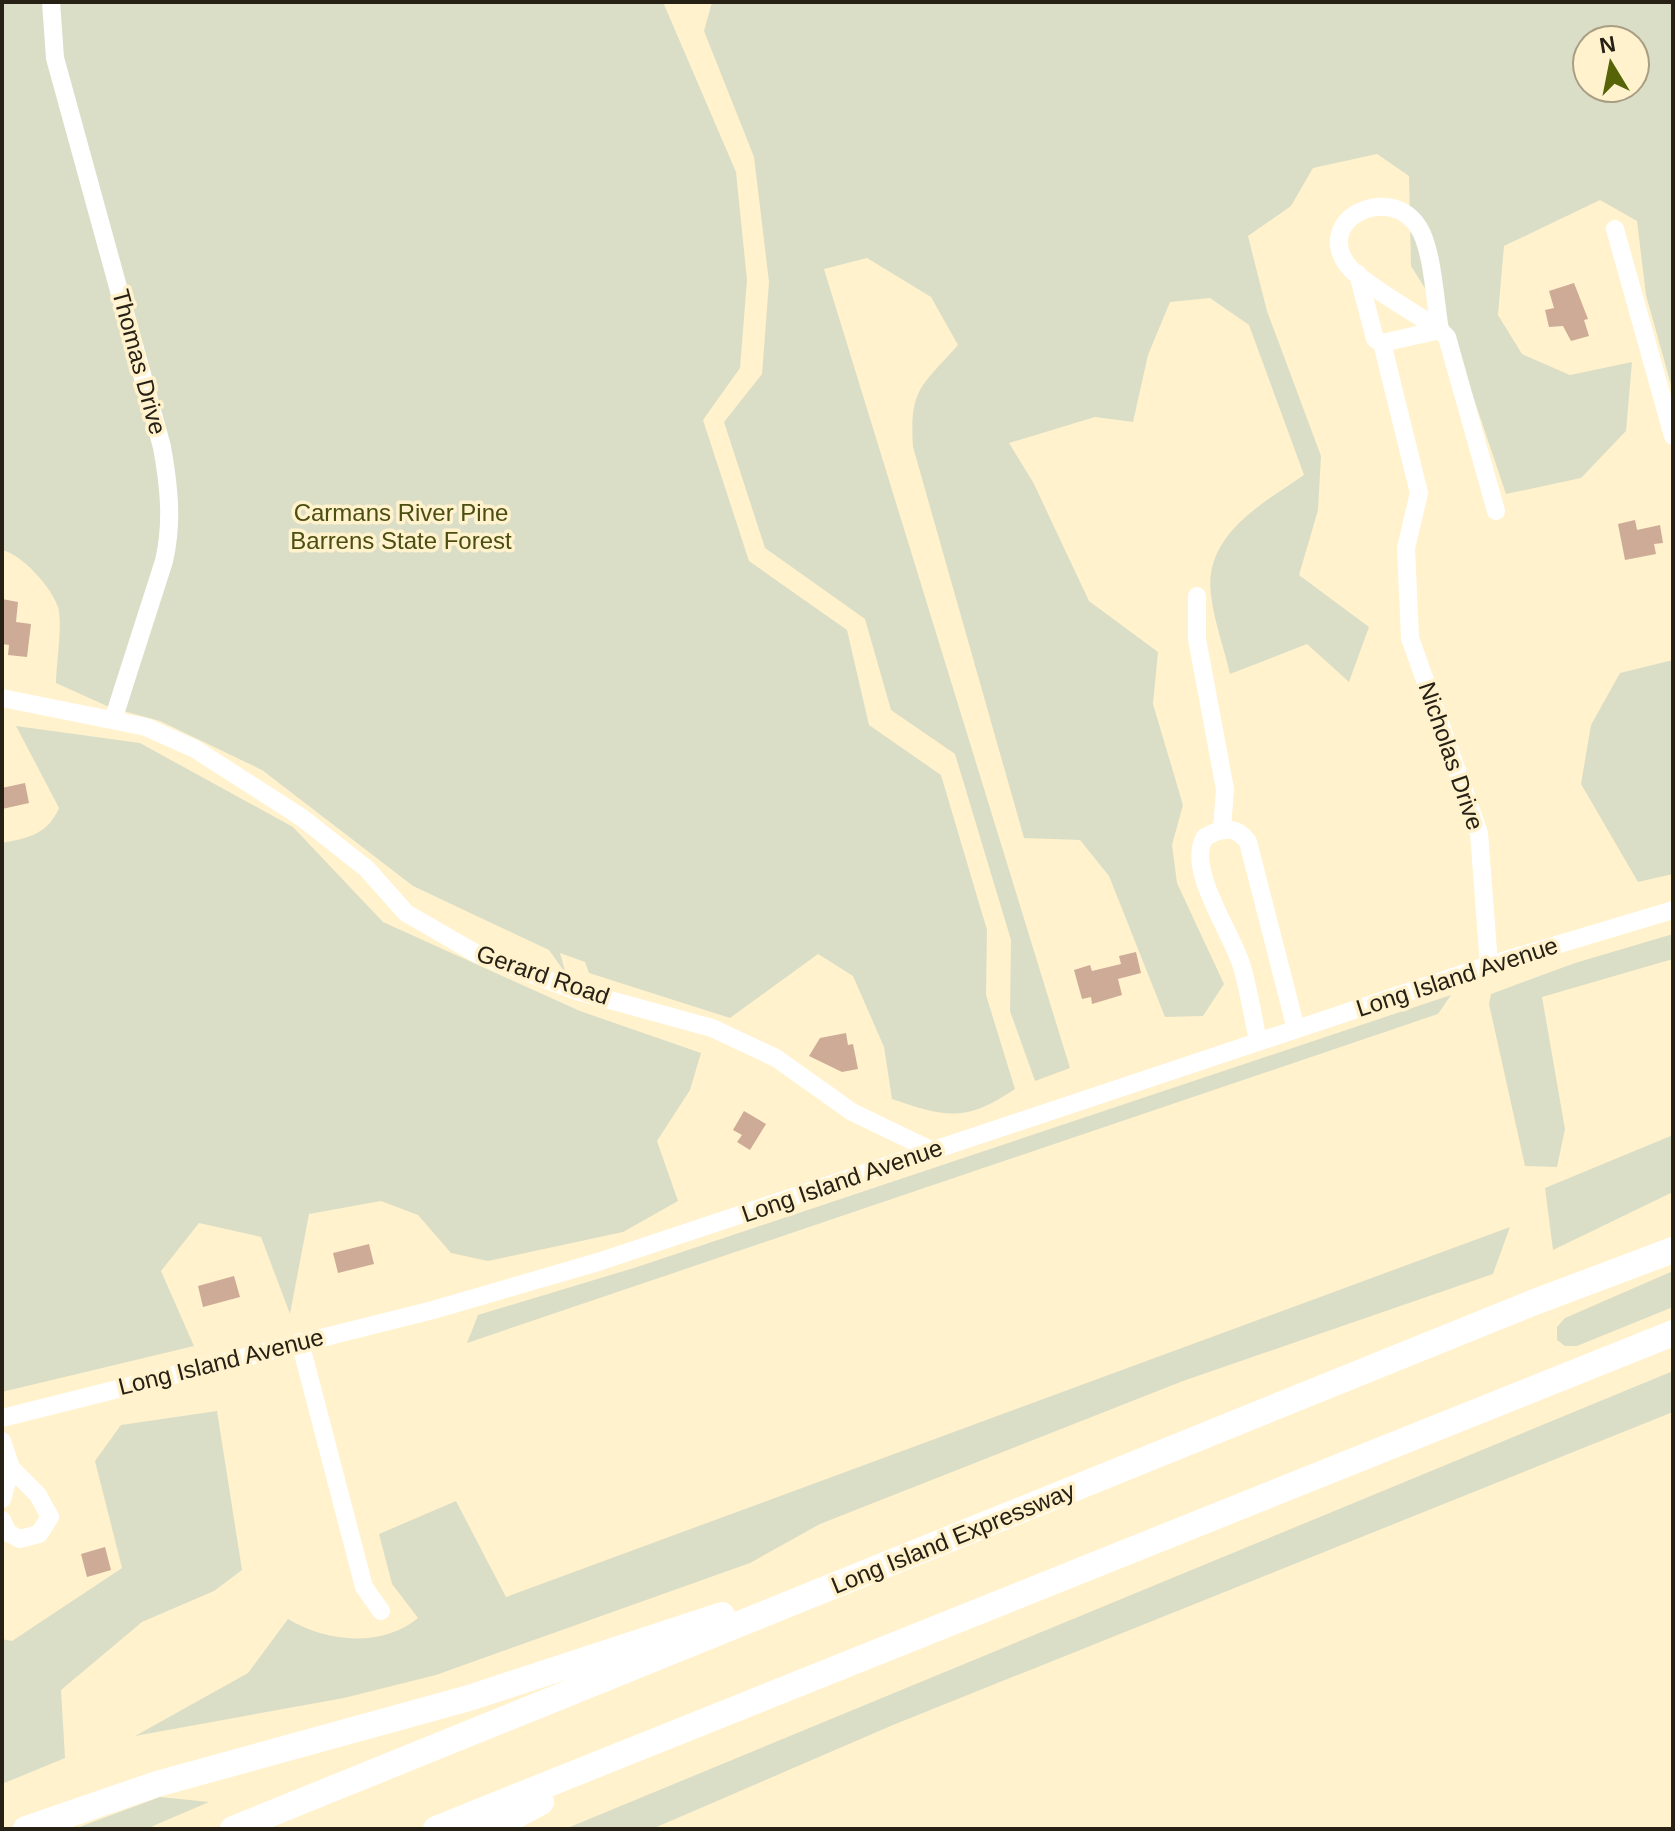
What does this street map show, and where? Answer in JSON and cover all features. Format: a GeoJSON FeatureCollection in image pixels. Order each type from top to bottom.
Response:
{"type":"FeatureCollection","features":[{"type":"Feature","properties":{"kind":"highway","name":"Long Island Expressway"},"geometry":{"type":"LineString","coordinates":[[233,1829],[1532,1303],[1673,1250]]}},
{"type":"Feature","properties":{"kind":"highway"},"geometry":{"type":"LineString","coordinates":[[436,1829],[1673,1333]]}},
{"type":"Feature","properties":{"kind":"highway"},"geometry":{"type":"LineString","coordinates":[[1560,1378],[1673,1341]]}},
{"type":"Feature","properties":{"kind":"highway"},"geometry":{"type":"LineString","coordinates":[[26,1829],[157,1784],[469,1698],[710,1618],[852,1579]]}},
{"type":"Feature","properties":{"kind":"highway"},"geometry":{"type":"LineString","coordinates":[[491,1829],[635,1749]]}},
{"type":"Feature","properties":{"kind":"street","name":"Thomas Drive"},"geometry":{"type":"LineString","coordinates":[[51,2],[55,58],[162,447],[170,494],[166,551],[113,720]]}},
{"type":"Feature","properties":{"kind":"street"},"geometry":{"type":"LineString","coordinates":[[1440,330],[1420,230],[1408,216],[1391,207],[1367,208],[1349,217],[1341,232],[1340,251],[1350,269],[1447,337],[1496,511]]}},
{"type":"Feature","properties":{"kind":"street"},"geometry":{"type":"LineString","coordinates":[[1615,229],[1673,436]]}},
{"type":"Feature","properties":{"kind":"street","name":"Nicholas Drive"},"geometry":{"type":"LineString","coordinates":[[1358,274],[1375,339],[1382,343],[1419,493],[1406,548],[1410,638],[1479,833],[1489,965]]}},
{"type":"Feature","properties":{"kind":"street"},"geometry":{"type":"LineString","coordinates":[[1382,343],[1440,330]]}},
{"type":"Feature","properties":{"kind":"street"},"geometry":{"type":"LineString","coordinates":[[1197,596],[1197,639],[1225,789],[1222,829]]}},
{"type":"Feature","properties":{"kind":"street","name":"Gerard Road"},"geometry":{"type":"LineString","coordinates":[[2,698],[146,727],[183,743],[242,777],[301,817],[367,869],[406,913],[477,954],[577,991],[712,1028],[776,1058],[852,1112],[931,1150]]}},
{"type":"Feature","properties":{"kind":"street"},"geometry":{"type":"LineString","coordinates":[[1258,1041],[1241,964],[1207,887],[1199,854],[1205,837],[1222,829],[1235,830],[1248,842],[1296,1029]]}},
{"type":"Feature","properties":{"kind":"street","name":"Long Island Avenue"},"geometry":{"type":"LineString","coordinates":[[2,1418],[433,1310],[598,1262],[1489,965],[1673,910]]}},
{"type":"Feature","properties":{"kind":"street"},"geometry":{"type":"LineString","coordinates":[[300,1342],[364,1587],[381,1611]]}},
{"type":"Feature","properties":{"kind":"street"},"geometry":{"type":"LineString","coordinates":[[2,1441],[11,1468],[38,1495],[50,1517],[39,1534],[20,1539],[8,1533],[2,1520]]}},
{"type":"Feature","properties":{"kind":"street"},"geometry":{"type":"LineString","coordinates":[[2,1499],[11,1468]]}},
{"type":"Feature","properties":{"kind":"green space","name":"Carmans River Pine Barrens State Forest"},"geometry":{"type":"Polygon","coordinates":[[[2,2],[663,2],[736,172],[747,280],[740,368],[703,420],[749,561],[847,630],[869,725],[941,775],[987,930],[986,995],[1015,1089],[982,1107],[955,1114],[927,1110],[892,1099],[884,1047],[853,976],[818,954],[730,1018],[589,973],[585,962],[560,953],[566,974],[549,950],[413,886],[262,770],[160,721],[109,707],[56,683],[60,634],[58,607],[35,573],[19,558],[2,550],[2,2]]]}},
{"type":"Feature","properties":{"kind":"green space"},"geometry":{"type":"Polygon","coordinates":[[[712,2],[1673,2],[1673,392],[1646,295],[1637,221],[1600,200],[1504,246],[1498,315],[1522,354],[1570,375],[1632,362],[1626,431],[1581,478],[1506,494],[1450,328],[1411,266],[1409,176],[1377,154],[1313,168],[1291,206],[1248,236],[1267,311],[1321,456],[1318,510],[1299,575],[1369,627],[1349,682],[1307,644],[1230,674],[1211,595],[1211,574],[1216,555],[1239,523],[1304,475],[1249,325],[1210,298],[1170,302],[1148,355],[1133,422],[1095,417],[1009,443],[1033,482],[1089,601],[1158,652],[1153,704],[1183,805],[1172,845],[1177,883],[1224,984],[1203,1016],[1165,1017],[1109,876],[1080,840],[1024,838],[913,447],[913,412],[920,389],[958,345],[931,297],[867,258],[824,269],[1070,1068],[1035,1081],[1010,1011],[1011,940],[955,754],[891,710],[865,619],[765,548],[724,422],[762,374],[769,282],[754,157],[704,31],[712,2]]]}},
{"type":"Feature","properties":{"kind":"green space"},"geometry":{"type":"Polygon","coordinates":[[[1673,660],[1673,874],[1638,882],[1581,784],[1591,725],[1620,673],[1673,660]]]}},
{"type":"Feature","properties":{"kind":"green space"},"geometry":{"type":"Polygon","coordinates":[[[16,726],[140,743],[293,827],[383,922],[580,1011],[701,1053],[690,1090],[657,1141],[678,1201],[623,1232],[488,1261],[451,1253],[418,1215],[381,1201],[309,1214],[290,1314],[261,1237],[199,1223],[161,1271],[194,1346],[2,1392],[2,843],[43,830],[59,808],[16,726]]]}},
{"type":"Feature","properties":{"kind":"green space"},"geometry":{"type":"Polygon","coordinates":[[[1673,934],[1673,959],[1542,997],[1565,1129],[1557,1167],[1525,1166],[1489,1004],[1491,994],[1575,963],[1673,934]]]}},
{"type":"Feature","properties":{"kind":"green space"},"geometry":{"type":"Polygon","coordinates":[[[1451,995],[1438,1014],[467,1343],[478,1315],[637,1267],[1451,995]]]}},
{"type":"Feature","properties":{"kind":"green space"},"geometry":{"type":"Polygon","coordinates":[[[1673,1135],[1673,1192],[1553,1250],[1545,1188],[1673,1135]]]}},
{"type":"Feature","properties":{"kind":"green space"},"geometry":{"type":"Polygon","coordinates":[[[1510,1227],[1493,1274],[1183,1381],[820,1524],[750,1563],[436,1675],[344,1698],[135,1736],[248,1673],[288,1619],[336,1637],[371,1638],[404,1628],[418,1618],[392,1584],[379,1534],[456,1501],[506,1597],[1510,1227]]]}},
{"type":"Feature","properties":{"kind":"green space"},"geometry":{"type":"Polygon","coordinates":[[[1673,1271],[1673,1307],[1577,1346],[1565,1346],[1557,1340],[1557,1327],[1565,1318],[1673,1271]]]}},
{"type":"Feature","properties":{"kind":"green space"},"geometry":{"type":"Polygon","coordinates":[[[1673,1371],[1673,1412],[893,1725],[652,1829],[565,1829],[1673,1371]]]}},
{"type":"Feature","properties":{"kind":"green space"},"geometry":{"type":"Polygon","coordinates":[[[217,1411],[242,1570],[214,1591],[142,1622],[61,1690],[65,1758],[2,1784],[2,1639],[12,1641],[122,1568],[95,1461],[121,1425],[217,1411]]]}},
{"type":"Feature","properties":{"kind":"green space"},"geometry":{"type":"Polygon","coordinates":[[[160,1797],[209,1802],[146,1829],[74,1829],[160,1797]]]}},
{"type":"Feature","properties":{"kind":"building"},"geometry":{"type":"Polygon","coordinates":[[[1574,283],[1588,319],[1584,320],[1589,336],[1571,341],[1563,326],[1549,327],[1545,310],[1554,308],[1549,291],[1574,283]]]}},
{"type":"Feature","properties":{"kind":"building"},"geometry":{"type":"Polygon","coordinates":[[[1635,520],[1637,530],[1660,525],[1663,543],[1654,544],[1656,554],[1625,560],[1618,524],[1635,520]]]}},
{"type":"Feature","properties":{"kind":"building"},"geometry":{"type":"Polygon","coordinates":[[[2,599],[18,602],[16,622],[31,624],[27,657],[8,655],[9,645],[2,644],[2,599]]]}},
{"type":"Feature","properties":{"kind":"building"},"geometry":{"type":"Polygon","coordinates":[[[25,783],[29,803],[2,809],[2,788],[25,783]]]}},
{"type":"Feature","properties":{"kind":"building"},"geometry":{"type":"Polygon","coordinates":[[[1136,952],[1141,973],[1118,979],[1122,995],[1092,1004],[1091,997],[1082,999],[1074,970],[1090,965],[1092,971],[1121,964],[1119,956],[1136,952]]]}},
{"type":"Feature","properties":{"kind":"building"},"geometry":{"type":"Polygon","coordinates":[[[846,1033],[848,1045],[853,1044],[858,1069],[842,1072],[809,1056],[820,1038],[846,1033]]]}},
{"type":"Feature","properties":{"kind":"building"},"geometry":{"type":"Polygon","coordinates":[[[744,1111],[766,1124],[750,1150],[737,1142],[742,1135],[733,1130],[744,1111]]]}},
{"type":"Feature","properties":{"kind":"building"},"geometry":{"type":"Polygon","coordinates":[[[369,1244],[374,1264],[338,1273],[333,1253],[369,1244]]]}},
{"type":"Feature","properties":{"kind":"building"},"geometry":{"type":"Polygon","coordinates":[[[234,1276],[240,1297],[203,1307],[198,1286],[234,1276]]]}},
{"type":"Feature","properties":{"kind":"building"},"geometry":{"type":"Polygon","coordinates":[[[105,1547],[111,1570],[87,1577],[81,1554],[105,1547]]]}}]}
